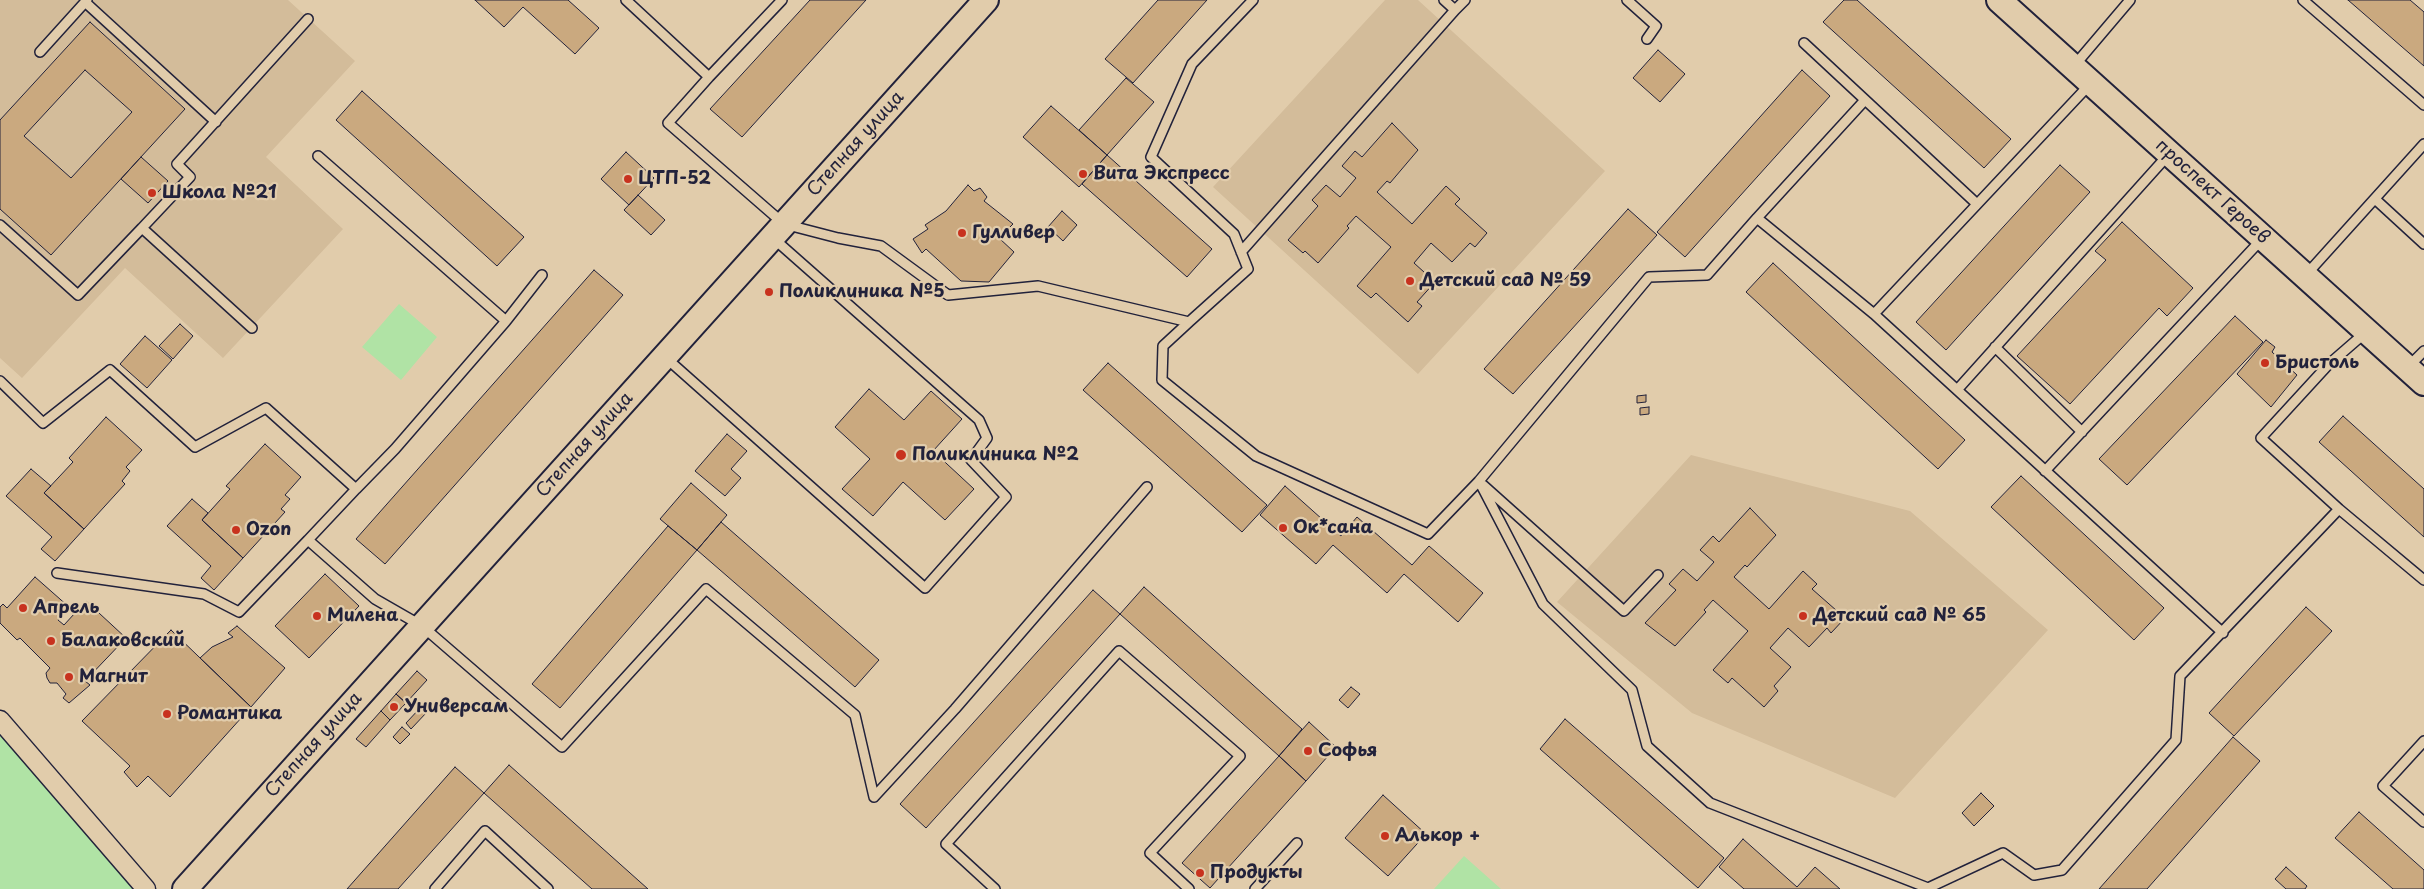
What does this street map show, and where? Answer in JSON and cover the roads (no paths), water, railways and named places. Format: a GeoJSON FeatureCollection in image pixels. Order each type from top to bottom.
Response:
{"type":"FeatureCollection","features":[{"type":"Feature","properties":{"kind":"street","name":"Степная улица"},"geometry":{"type":"LineString","coordinates":[[185,889],[986,0]]}},
{"type":"Feature","properties":{"kind":"street","name":"проспект Героев"},"geometry":{"type":"LineString","coordinates":[[2000,0],[2416,376]]}},
{"type":"Feature","properties":{"kind":"street"},"geometry":{"type":"LineString","coordinates":[[0,720],[146,889]]}},
{"type":"Feature","properties":{"kind":"lane"},"geometry":{"type":"LineString","coordinates":[[626,0],[709,77]]}},
{"type":"Feature","properties":{"kind":"lane"},"geometry":{"type":"LineString","coordinates":[[665,356],[925,588],[1006,497],[971,460],[987,438],[979,420],[778,231],[668,123],[782,0]]}},
{"type":"Feature","properties":{"kind":"lane"},"geometry":{"type":"LineString","coordinates":[[1253,0],[1192,64],[1151,158],[1234,234],[1248,269],[1163,346],[1162,380],[1256,456],[1428,534],[1479,481],[1649,277],[1707,275],[1865,100]]}},
{"type":"Feature","properties":{"kind":"lane"},"geometry":{"type":"LineString","coordinates":[[1444,0],[1455,10]]}},
{"type":"Feature","properties":{"kind":"lane"},"geometry":{"type":"LineString","coordinates":[[1241,252],[1465,0]]}},
{"type":"Feature","properties":{"kind":"lane"},"geometry":{"type":"LineString","coordinates":[[1627,0],[1656,26],[1647,39]]}},
{"type":"Feature","properties":{"kind":"lane"},"geometry":{"type":"LineString","coordinates":[[2073,67],[2130,0]]}},
{"type":"Feature","properties":{"kind":"lane"},"geometry":{"type":"LineString","coordinates":[[2303,0],[2424,105]]}},
{"type":"Feature","properties":{"kind":"lane"},"geometry":{"type":"LineString","coordinates":[[40,52],[86,1],[216,122]]}},
{"type":"Feature","properties":{"kind":"lane"},"geometry":{"type":"LineString","coordinates":[[0,225],[78,295],[190,177],[177,164],[308,18]]}},
{"type":"Feature","properties":{"kind":"lane"},"geometry":{"type":"LineString","coordinates":[[1804,43],[1977,204]]}},
{"type":"Feature","properties":{"kind":"lane"},"geometry":{"type":"LineString","coordinates":[[1874,314],[2091,83]]}},
{"type":"Feature","properties":{"kind":"lane"},"geometry":{"type":"LineString","coordinates":[[2305,276],[2424,144]]}},
{"type":"Feature","properties":{"kind":"lane"},"geometry":{"type":"LineString","coordinates":[[1957,390],[2169,153]]}},
{"type":"Feature","properties":{"kind":"lane"},"geometry":{"type":"LineString","coordinates":[[318,156],[506,321]]}},
{"type":"Feature","properties":{"kind":"lane"},"geometry":{"type":"LineString","coordinates":[[2375,199],[2424,244]]}},
{"type":"Feature","properties":{"kind":"lane"},"geometry":{"type":"LineString","coordinates":[[1757,218],[1874,314],[2223,633]]}},
{"type":"Feature","properties":{"kind":"lane"},"geometry":{"type":"LineString","coordinates":[[142,228],[252,328]]}},
{"type":"Feature","properties":{"kind":"lane"},"geometry":{"type":"LineString","coordinates":[[778,231],[838,238],[881,246],[948,295],[1038,286],[1189,322]]}},
{"type":"Feature","properties":{"kind":"lane"},"geometry":{"type":"LineString","coordinates":[[2046,471],[2263,238]]}},
{"type":"Feature","properties":{"kind":"lane"},"geometry":{"type":"LineString","coordinates":[[56,573],[204,594],[239,612],[395,449],[506,321],[542,275]]}},
{"type":"Feature","properties":{"kind":"lane"},"geometry":{"type":"LineString","coordinates":[[2366,331],[2328,364],[2261,438],[2339,510],[2424,580]]}},
{"type":"Feature","properties":{"kind":"lane"},"geometry":{"type":"LineString","coordinates":[[1995,347],[2082,432]]}},
{"type":"Feature","properties":{"kind":"lane"},"geometry":{"type":"LineString","coordinates":[[2416,376],[2424,351]]}},
{"type":"Feature","properties":{"kind":"lane"},"geometry":{"type":"LineString","coordinates":[[0,381],[43,422],[110,370],[195,447],[266,408],[356,489]]}},
{"type":"Feature","properties":{"kind":"lane"},"geometry":{"type":"LineString","coordinates":[[1479,481],[1624,611],[1658,575]]}},
{"type":"Feature","properties":{"kind":"lane"},"geometry":{"type":"LineString","coordinates":[[1479,481],[1543,604],[1632,690],[1647,746],[1710,803],[1928,888],[2003,853],[2034,875],[2062,870],[2176,740],[2180,676],[2339,510]]}},
{"type":"Feature","properties":{"kind":"lane"},"geometry":{"type":"LineString","coordinates":[[308,540],[375,599],[422,626],[562,747],[706,589],[854,715],[874,797],[956,709],[1147,487]]}},
{"type":"Feature","properties":{"kind":"lane"},"geometry":{"type":"LineString","coordinates":[[995,889],[946,844],[1119,651],[1240,756],[1150,853],[1189,889]]}},
{"type":"Feature","properties":{"kind":"lane"},"geometry":{"type":"LineString","coordinates":[[2424,741],[2383,786],[2424,822]]}},
{"type":"Feature","properties":{"kind":"lane"},"geometry":{"type":"LineString","coordinates":[[435,889],[485,831],[548,889]]}},
{"type":"Feature","properties":{"kind":"lane"},"geometry":{"type":"LineString","coordinates":[[1255,889],[1297,843]]}},
{"type":"Feature","properties":{"kind":"place","name":"Вита Экспресс"},"geometry":{"type":"Point","coordinates":[1083,174]}},
{"type":"Feature","properties":{"kind":"place","name":"ЦТП-52"},"geometry":{"type":"Point","coordinates":[628,179]}},
{"type":"Feature","properties":{"kind":"place","name":"Школа №21"},"geometry":{"type":"Point","coordinates":[152,193]}},
{"type":"Feature","properties":{"kind":"place","name":"Гулливер"},"geometry":{"type":"Point","coordinates":[962,233]}},
{"type":"Feature","properties":{"kind":"place","name":"Детский сад № 59"},"geometry":{"type":"Point","coordinates":[1410,281]}},
{"type":"Feature","properties":{"kind":"place","name":"Поликлиника №5"},"geometry":{"type":"Point","coordinates":[769,292]}},
{"type":"Feature","properties":{"kind":"place","name":"Бристоль"},"geometry":{"type":"Point","coordinates":[2265,363]}},
{"type":"Feature","properties":{"kind":"place","name":"Поликлиника №2"},"geometry":{"type":"Point","coordinates":[901,455]}},
{"type":"Feature","properties":{"kind":"place","name":"Ок*сана"},"geometry":{"type":"Point","coordinates":[1283,528]}},
{"type":"Feature","properties":{"kind":"place","name":"Ozon"},"geometry":{"type":"Point","coordinates":[236,530]}},
{"type":"Feature","properties":{"kind":"place","name":"Апрель"},"geometry":{"type":"Point","coordinates":[23,608]}},
{"type":"Feature","properties":{"kind":"place","name":"Милена"},"geometry":{"type":"Point","coordinates":[317,616]}},
{"type":"Feature","properties":{"kind":"place","name":"Детский сад № 65"},"geometry":{"type":"Point","coordinates":[1803,616]}},
{"type":"Feature","properties":{"kind":"place","name":"Балаковский"},"geometry":{"type":"Point","coordinates":[51,641]}},
{"type":"Feature","properties":{"kind":"place","name":"Магнит"},"geometry":{"type":"Point","coordinates":[69,677]}},
{"type":"Feature","properties":{"kind":"place","name":"Универсам"},"geometry":{"type":"Point","coordinates":[394,707]}},
{"type":"Feature","properties":{"kind":"place","name":"Романтика"},"geometry":{"type":"Point","coordinates":[167,714]}},
{"type":"Feature","properties":{"kind":"place","name":"Софья"},"geometry":{"type":"Point","coordinates":[1308,751]}},
{"type":"Feature","properties":{"kind":"place","name":"Алькор +"},"geometry":{"type":"Point","coordinates":[1385,836]}},
{"type":"Feature","properties":{"kind":"place","name":"Продукты"},"geometry":{"type":"Point","coordinates":[1200,873]}}]}
